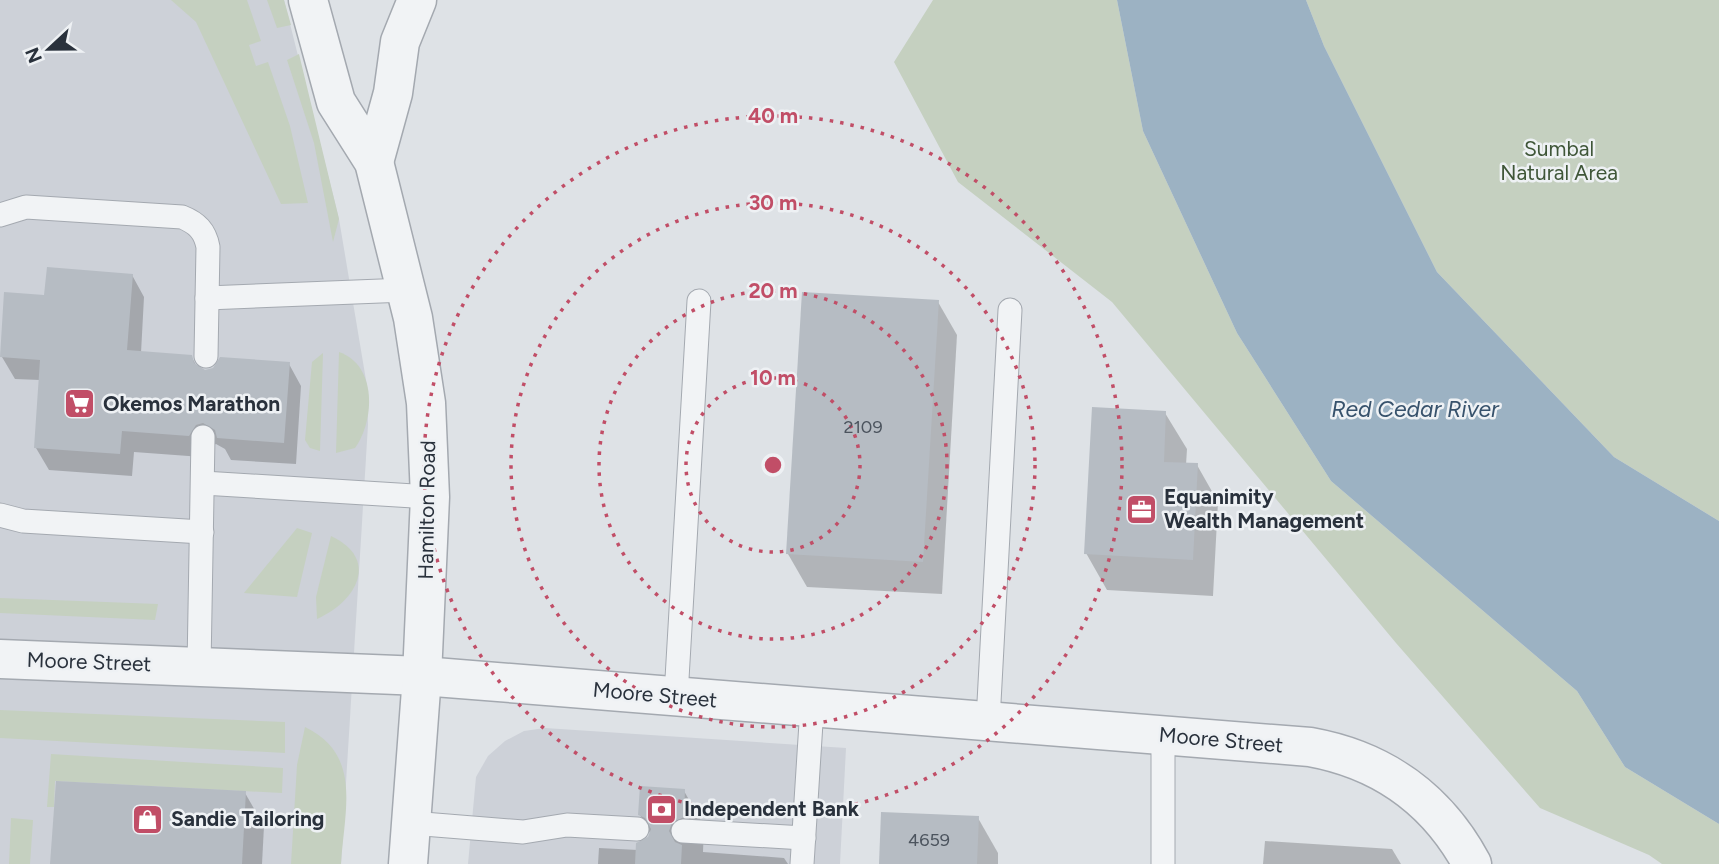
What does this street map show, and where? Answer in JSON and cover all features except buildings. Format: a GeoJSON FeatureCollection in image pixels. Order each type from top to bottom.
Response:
{"type":"FeatureCollection","features":[{"type":"Feature","properties":{"kind":"street","name":"Hamilton Road"},"geometry":{"type":"LineString","coordinates":[[309,0],[336,102],[374,162],[406,290],[426,403],[430,497],[422,676],[408,864]]}},
{"type":"Feature","properties":{"kind":"street","name":"Hamilton Road"},"geometry":{"type":"LineString","coordinates":[[374,162],[393,93],[400,42],[417,0]]}},
{"type":"Feature","properties":{"kind":"street","name":"Moore Street"},"geometry":{"type":"LineString","coordinates":[[0,659],[422,676],[1310,747],[1347,755],[1391,775],[1440,815],[1472,864]]}},
{"type":"Feature","properties":{"kind":"lane"},"geometry":{"type":"LineString","coordinates":[[0,215],[26,207],[182,217],[192,221],[206,237],[206,356]]}},
{"type":"Feature","properties":{"kind":"lane"},"geometry":{"type":"LineString","coordinates":[[206,298],[406,290]]}},
{"type":"Feature","properties":{"kind":"lane"},"geometry":{"type":"LineString","coordinates":[[676,696],[699,301]]}},
{"type":"Feature","properties":{"kind":"lane"},"geometry":{"type":"LineString","coordinates":[[988,721],[1010,310]]}},
{"type":"Feature","properties":{"kind":"lane"},"geometry":{"type":"LineString","coordinates":[[199,667],[203,437]]}},
{"type":"Feature","properties":{"kind":"lane"},"geometry":{"type":"LineString","coordinates":[[203,483],[430,497]]}},
{"type":"Feature","properties":{"kind":"lane"},"geometry":{"type":"LineString","coordinates":[[0,515],[23,521],[202,532]]}},
{"type":"Feature","properties":{"kind":"lane"},"geometry":{"type":"LineString","coordinates":[[802,864],[812,707]]}},
{"type":"Feature","properties":{"kind":"lane"},"geometry":{"type":"LineString","coordinates":[[1163,735],[1163,864]]}},
{"type":"Feature","properties":{"kind":"lane"},"geometry":{"type":"LineString","coordinates":[[411,823],[523,832],[567,825],[637,829]]}},
{"type":"Feature","properties":{"kind":"lane"},"geometry":{"type":"LineString","coordinates":[[683,831],[804,838]]}},
{"type":"Feature","properties":{"kind":"shaded area"},"geometry":{"type":"Polygon","coordinates":[[[0,0],[284,0],[339,219],[367,386],[368,425],[341,864],[0,864],[0,0]]]}},
{"type":"Feature","properties":{"kind":"shaded area"},"geometry":{"type":"Polygon","coordinates":[[[545,728],[846,748],[840,864],[468,864],[476,777],[488,756],[505,741],[524,731],[545,728]]]}},
{"type":"Feature","properties":{"kind":"green space"},"geometry":{"type":"Polygon","coordinates":[[[171,0],[247,0],[261,41],[249,45],[256,66],[268,62],[290,126],[308,203],[281,204],[196,22],[171,0]]]}},
{"type":"Feature","properties":{"kind":"green space"},"geometry":{"type":"Polygon","coordinates":[[[267,0],[284,0],[291,25],[277,28],[267,0]]]}},
{"type":"Feature","properties":{"kind":"green space"},"geometry":{"type":"Polygon","coordinates":[[[933,0],[1117,0],[1143,131],[1237,333],[1331,481],[1577,691],[1625,767],[1719,824],[1719,864],[1662,864],[1649,855],[1540,808],[1396,643],[1112,302],[958,182],[894,62],[933,0]]]}},
{"type":"Feature","properties":{"kind":"green space","name":"Sumbal Natural Area"},"geometry":{"type":"Polygon","coordinates":[[[1306,0],[1719,0],[1719,521],[1614,457],[1437,272],[1324,46],[1306,0]]]}},
{"type":"Feature","properties":{"kind":"green space"},"geometry":{"type":"Polygon","coordinates":[[[299,54],[339,219],[333,242],[314,143],[287,60],[299,54]]]}},
{"type":"Feature","properties":{"kind":"green space"},"geometry":{"type":"Polygon","coordinates":[[[339,352],[351,359],[360,369],[369,394],[369,409],[362,436],[355,448],[336,453],[339,352]]]}},
{"type":"Feature","properties":{"kind":"green space"},"geometry":{"type":"Polygon","coordinates":[[[323,353],[320,451],[310,448],[305,440],[312,362],[323,353]]]}},
{"type":"Feature","properties":{"kind":"green space"},"geometry":{"type":"Polygon","coordinates":[[[297,528],[312,533],[297,597],[244,593],[297,528]]]}},
{"type":"Feature","properties":{"kind":"green space"},"geometry":{"type":"Polygon","coordinates":[[[331,536],[346,545],[355,556],[359,568],[352,591],[343,602],[317,619],[316,597],[331,536]]]}},
{"type":"Feature","properties":{"kind":"green space"},"geometry":{"type":"Polygon","coordinates":[[[0,598],[158,604],[155,620],[0,613],[0,598]]]}},
{"type":"Feature","properties":{"kind":"green space"},"geometry":{"type":"Polygon","coordinates":[[[0,710],[285,722],[285,753],[0,738],[0,710]]]}},
{"type":"Feature","properties":{"kind":"green space"},"geometry":{"type":"Polygon","coordinates":[[[305,727],[323,739],[336,753],[343,769],[346,805],[341,864],[291,864],[297,765],[305,727]]]}},
{"type":"Feature","properties":{"kind":"green space"},"geometry":{"type":"Polygon","coordinates":[[[51,754],[283,768],[282,793],[55,781],[54,807],[47,807],[51,754]]]}},
{"type":"Feature","properties":{"kind":"green space"},"geometry":{"type":"Polygon","coordinates":[[[11,818],[33,820],[30,864],[9,864],[11,818]]]}},
{"type":"Feature","properties":{"kind":"water","name":"Red Cedar River"},"geometry":{"type":"Polygon","coordinates":[[[1117,0],[1306,0],[1324,46],[1437,272],[1614,457],[1719,521],[1719,824],[1625,767],[1577,691],[1331,481],[1237,333],[1143,131],[1117,0]]]}},
{"type":"Feature","properties":{"kind":"place","name":"Okemos Marathon"},"geometry":{"type":"Point","coordinates":[80,404]}},
{"type":"Feature","properties":{"kind":"place","name":"Equanimity Wealth Management"},"geometry":{"type":"Point","coordinates":[1141,509]}},
{"type":"Feature","properties":{"kind":"place","name":"Independent Bank"},"geometry":{"type":"Point","coordinates":[661,809]}},
{"type":"Feature","properties":{"kind":"place","name":"Sandie Tailoring"},"geometry":{"type":"Point","coordinates":[148,819]}}]}
